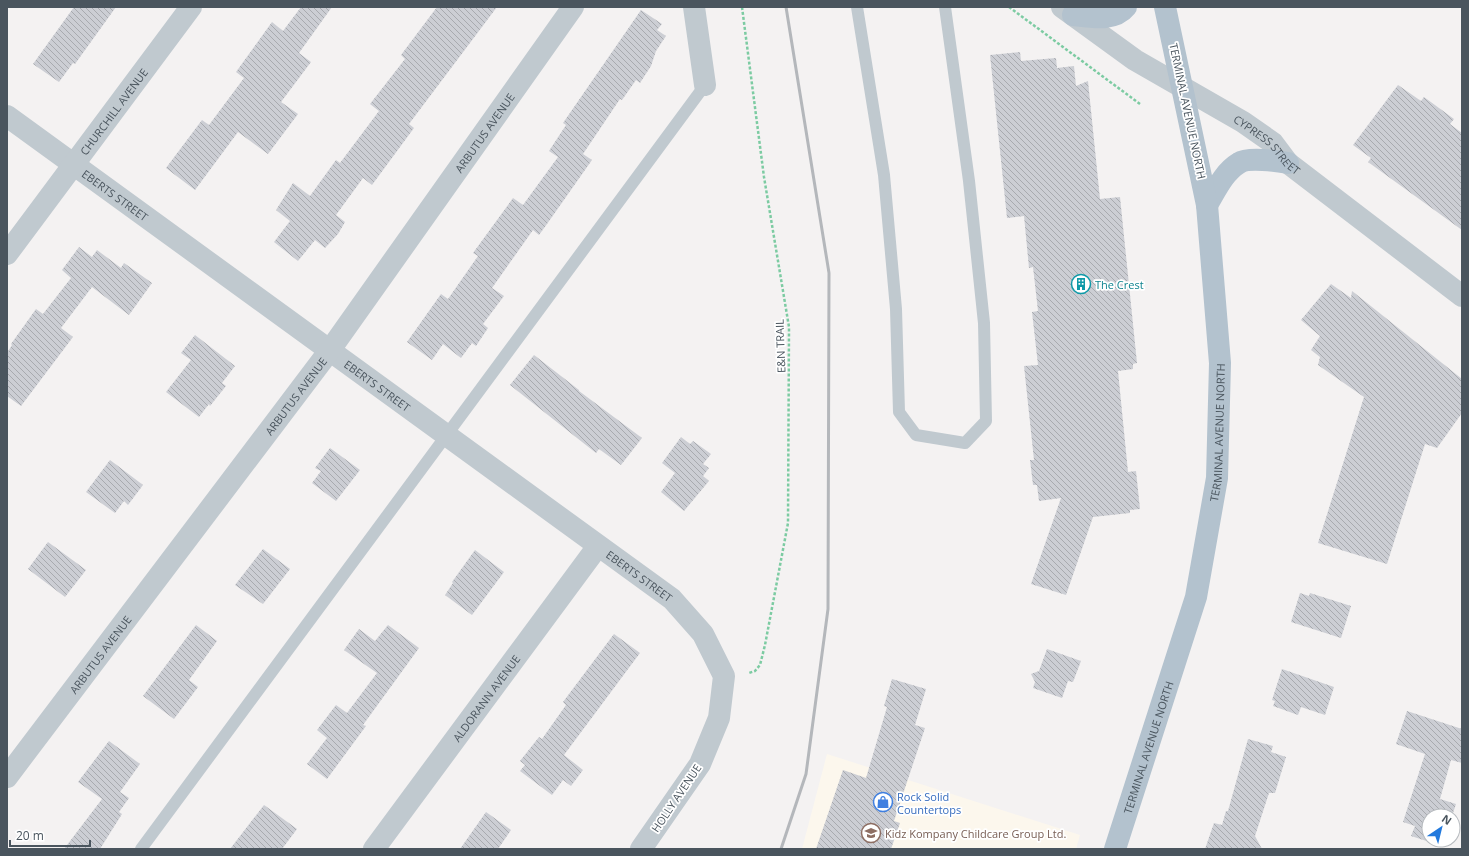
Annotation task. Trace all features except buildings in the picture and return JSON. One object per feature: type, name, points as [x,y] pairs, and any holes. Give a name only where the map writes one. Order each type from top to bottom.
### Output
[{"type":"main road","points":[[1068,11],[1097,18],[1120,13],[1126,7]]},
{"type":"main road","name":"TERMINAL AVENUE NORTH","points":[[1115,849],[1196,597],[1217,478],[1220,363],[1208,205],[1165,7]]},
{"type":"main road","points":[[1208,205],[1224,177],[1240,162],[1265,160],[1288,162]]},
{"type":"street","name":"CHURCHILL AVENUE","points":[[7,254],[191,7]]},
{"type":"street","name":"ARBUTUS AVENUE","points":[[7,777],[330,350],[573,7]]},
{"type":"street","points":[[694,7],[705,85]]},
{"type":"street","name":"CYPRESS STREET","points":[[1068,11],[1135,60],[1243,122],[1273,143],[1288,162],[1462,296]]},
{"type":"street","name":"EBERTS STREET","points":[[7,116],[672,599],[703,634],[734,676]]},
{"type":"street","name":"ALDORANN AVENUE","points":[[374,849],[598,546]]},
{"type":"street","name":"HOLLY AVENUE","points":[[641,849],[700,764],[720,718],[734,676]]},
{"type":"lane","points":[[857,7],[884,175],[896,309],[899,412],[916,435],[965,443],[986,421],[984,323],[969,181],[945,7]]},
{"type":"lane","points":[[141,849],[705,85]]},
{"type":"path","name":"E&N TRAIL","points":[[734,676],[755,671],[760,665],[788,523],[789,327],[764,177],[742,7]]},
{"type":"path","points":[[1009,7],[1140,104]]},
{"type":"shaded area","points":[[827,754],[1080,835],[1076,849],[802,849]]},
{"type":"railway","points":[[781,849],[806,774],[828,609],[829,273],[786,7]]},
{"type":"place","name":"The Crest","points":[[1081,284]]},
{"type":"place","name":"Rock Solid Countertops","points":[[883,802]]},
{"type":"place","name":"Kidz Kompany Childcare Group Ltd.","points":[[871,833]]}]
